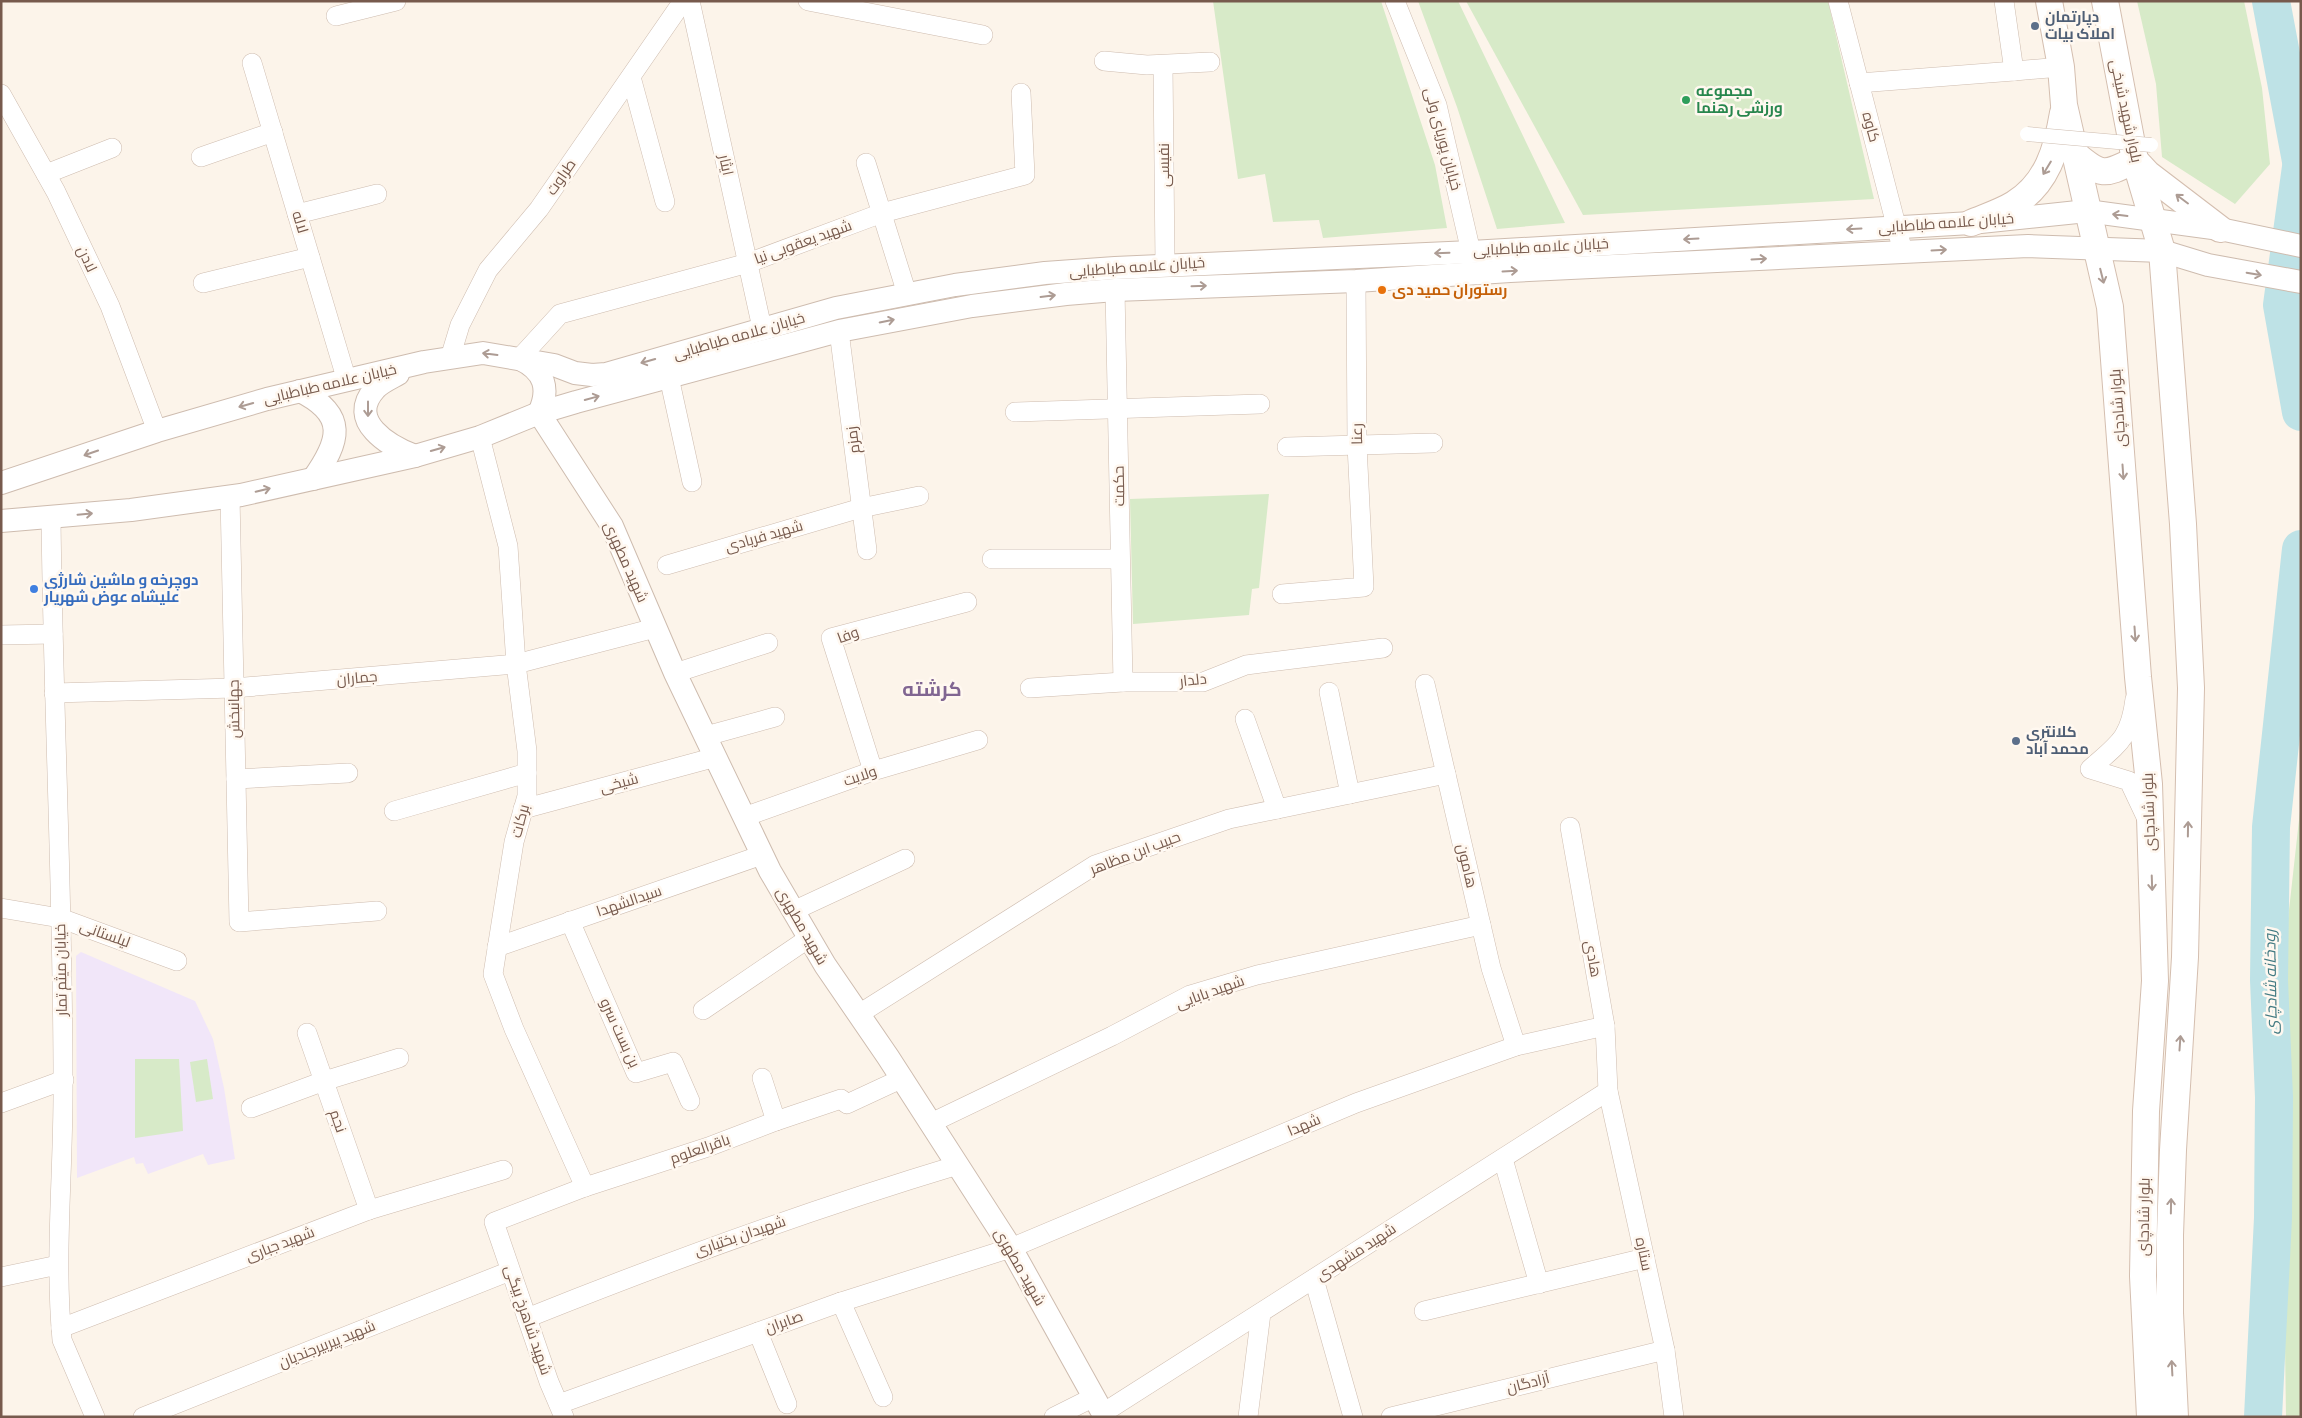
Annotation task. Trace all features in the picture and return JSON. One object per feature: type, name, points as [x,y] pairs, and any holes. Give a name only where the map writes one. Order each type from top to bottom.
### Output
[{"type":"main road","points":[[2050,1],[2061,67],[2064,105],[2087,211]]},
{"type":"main road","name":"بلوار شهید شیخی","points":[[2105,1],[2143,152],[2152,219]]},
{"type":"main road","points":[[1971,223],[2014,204],[2033,188],[2049,167],[2058,142],[2064,105]]},
{"type":"main road","points":[[2076,155],[2093,169],[2109,172],[2143,152],[2148,174],[2220,229]]},
{"type":"main road","name":"بلوار شادچای","points":[[2087,211],[2110,307],[2138,677],[2149,784],[2156,980],[2146,1111],[2143,1276],[2150,1417]]},
{"type":"main road","name":"بلوار شادچای","points":[[2152,219],[2162,251],[2183,524],[2191,688],[2185,957],[2172,1150],[2170,1313],[2175,1417]]},
{"type":"street","points":[[336,16],[396,1]]},
{"type":"street","name":"طراوت","points":[[450,358],[460,325],[488,270],[539,208],[684,1]]},
{"type":"street","name":"ایثار","points":[[690,1],[762,328]]},
{"type":"street","points":[[808,1],[983,35]]},
{"type":"street","name":"خیابان پوریای ولی","points":[[1395,1],[1437,105],[1472,252]]},
{"type":"street","name":"کاوه","points":[[1838,1],[1903,252]]},
{"type":"street","points":[[2004,1],[2014,71]]},
{"type":"street","points":[[1104,60],[1163,65],[1210,62]]},
{"type":"street","name":"لاله","points":[[252,63],[347,381]]},
{"type":"street","name":"نفیسی","points":[[1163,65],[1165,264]]},
{"type":"street","points":[[1860,83],[2061,67]]},
{"type":"street","points":[[631,77],[665,202]]},
{"type":"street","name":"شهید یعقوبی نیا","points":[[518,358],[560,314],[748,263],[882,213],[1025,175],[1021,93]]},
{"type":"street","name":"لادن","points":[[1,94],[46,174],[110,306],[157,431]]},
{"type":"street","points":[[201,157],[273,132]]},
{"type":"street","points":[[2027,134],[2143,152]]},
{"type":"street","points":[[46,174],[112,148]]},
{"type":"street","points":[[866,163],[907,294],[911,316]]},
{"type":"street","points":[[297,214],[377,194]]},
{"type":"street","name":"خیابان علامه طباطبایی","points":[[1,483],[157,431],[267,399],[411,365],[483,353],[554,365],[575,373],[606,374],[836,308],[907,294],[1045,273],[1165,264],[1472,252],[1971,223],[2087,211],[2220,229],[2301,246]]},
{"type":"street","name":"خیابان علامه طباطبایی","points":[[1,521],[131,510],[230,496],[415,456],[480,437],[539,413],[839,330],[991,303],[1115,290],[1356,281],[1510,271],[2028,246],[2162,251],[2208,266],[2301,282]]},
{"type":"street","points":[[203,284],[310,257]]},
{"type":"street","points":[[1356,257],[1356,281]]},
{"type":"street","points":[[1165,264],[1167,287]]},
{"type":"street","points":[[1115,268],[1115,290]]},
{"type":"street","name":"رعنا","points":[[1282,594],[1364,587],[1357,445],[1356,281]]},
{"type":"street","name":"حکمت","points":[[1115,290],[1123,682]]},
{"type":"street","points":[[836,308],[839,330]]},
{"type":"street","points":[[762,328],[766,350]]},
{"type":"street","name":"زمزم","points":[[839,330],[867,550]]},
{"type":"street","points":[[518,358],[531,364],[540,374],[545,387],[545,400],[539,413]]},
{"type":"street","points":[[411,365],[375,388],[366,403],[367,414],[374,432],[395,448],[415,456]]},
{"type":"street","points":[[669,377],[692,482]]},
{"type":"street","points":[[300,391],[318,400],[326,408],[335,431],[331,451],[313,478]]},
{"type":"street","points":[[1015,412],[1260,404]]},
{"type":"street","name":"شهید مطهری","points":[[539,413],[612,526],[675,674],[762,855],[793,911],[825,965],[903,1078],[1011,1248],[1101,1409]]},
{"type":"street","name":"برکات","points":[[480,437],[508,546],[516,664],[527,751],[527,796],[514,842],[493,974],[514,1028],[585,1188]]},
{"type":"street","points":[[1287,447],[1433,442]]},
{"type":"street","name":"جهانبخش","points":[[230,496],[239,922],[377,911]]},
{"type":"street","name":"شهید فریادی","points":[[667,565],[861,508],[919,496]]},
{"type":"street","name":"خیابان میثم تمار","points":[[52,517],[52,634],[64,1080],[58,1265],[61,1328],[62,1340],[96,1417]]},
{"type":"street","points":[[992,560],[1120,559]]},
{"type":"street","name":"وفا","points":[[873,771],[831,638],[967,602]]},
{"type":"street","name":"جماران","points":[[54,694],[234,688],[516,664],[655,628]]},
{"type":"street","points":[[1,635],[52,634]]},
{"type":"street","points":[[675,674],[768,643]]},
{"type":"street","name":"دلدار","points":[[1030,688],[1123,682],[1203,682],[1246,665],[1384,648]]},
{"type":"street","points":[[2138,677],[2133,715],[2126,732],[2117,746],[2090,769],[2129,781],[2150,825]]},
{"type":"street","name":"هامون","points":[[1425,684],[1491,968],[1516,1046]]},
{"type":"street","points":[[1329,692],[1350,794]]},
{"type":"street","points":[[706,736],[775,717]]},
{"type":"street","points":[[1245,720],[1277,809]]},
{"type":"street","name":"ولایت","points":[[744,817],[873,771],[978,740]]},
{"type":"street","name":"شیخی","points":[[523,809],[716,757]]},
{"type":"street","points":[[236,779],[348,773]]},
{"type":"street","points":[[394,811],[526,773]]},
{"type":"street","name":"حبیب ابن مظاهر","points":[[859,1014],[1095,865],[1229,818],[1446,774]]},
{"type":"street","name":"هادی","points":[[1570,827],[1605,1026],[1608,1091]]},
{"type":"street","name":"سیدالشهدا","points":[[497,947],[762,855]]},
{"type":"street","points":[[793,911],[905,859]]},
{"type":"street","name":"لیلستانی","points":[[1,908],[60,918],[177,961]]},
{"type":"street","name":"بن بست سرو","points":[[570,921],[636,1073],[673,1062],[690,1101]]},
{"type":"street","name":"شهید بابایی","points":[[931,1123],[1112,1036],[1190,995],[1257,975],[1481,925]]},
{"type":"street","points":[[703,1010],[809,938]]},
{"type":"street","name":"شهدا","points":[[1011,1248],[1356,1103],[1516,1046],[1605,1026]]},
{"type":"street","name":"نجم","points":[[307,1033],[369,1210]]},
{"type":"street","points":[[251,1108],[399,1058]]},
{"type":"street","points":[[762,1078],[776,1121]]},
{"type":"street","name":"باقرالعلوم","points":[[494,1222],[585,1188],[708,1147],[841,1099],[847,1104],[903,1078]]},
{"type":"street","points":[[1,1103],[64,1080]]},
{"type":"street","name":"شهید مشهدی","points":[[1054,1417],[1101,1409],[1261,1313],[1608,1091]]},
{"type":"street","name":"ستاره","points":[[1608,1091],[1665,1350],[1674,1417]]},
{"type":"street","points":[[1503,1159],[1539,1284]]},
{"type":"street","name":"شهیدان بختیاری","points":[[527,1318],[678,1258],[958,1165]]},
{"type":"street","name":"شهید جباری","points":[[61,1328],[369,1210],[503,1170]]},
{"type":"street","name":"شهید شاهرخ بیگی","points":[[494,1222],[549,1382],[563,1413]]},
{"type":"street","name":"صابران","points":[[563,1413],[758,1332],[841,1302],[1011,1248]]},
{"type":"street","points":[[1424,1311],[1645,1258]]},
{"type":"street","points":[[1,1276],[58,1265]]},
{"type":"street","name":"شهید پیربیرجندیان","points":[[143,1417],[510,1271]]},
{"type":"street","points":[[1314,1279],[1353,1417]]},
{"type":"street","points":[[841,1302],[883,1397]]},
{"type":"street","points":[[1248,1417],[1261,1313]]},
{"type":"street","points":[[758,1332],[788,1404]]},
{"type":"street","name":"آزادگان","points":[[1391,1417],[1665,1350]]},
{"type":"shaded area","points":[[81,952],[195,1001],[213,1039],[224,1088],[235,1159],[208,1165],[203,1154],[148,1174],[143,1163],[136,1164],[134,1157],[77,1178],[76,956]]},
{"type":"green space","points":[[1213,1],[1381,1],[1435,165],[1447,228],[1323,238],[1319,220],[1273,222],[1265,174],[1238,179]]},
{"type":"green space","points":[[1418,1],[1458,1],[1565,223],[1497,229],[1457,107]]},
{"type":"green space","name":"مجموعه ورزشی رهنما","points":[[1466,1],[1828,1],[1874,199],[1583,215]]},
{"type":"green space","points":[[2137,1],[2244,1],[2262,88],[2270,164],[2235,204],[2162,157],[2156,84]]},
{"type":"green space","points":[[1269,494],[1259,588],[1252,589],[1249,615],[1133,624],[1130,499]]},
{"type":"green space","points":[[2301,802],[2301,1417],[2286,1417],[2287,1214],[2284,986],[2288,919]]},
{"type":"green space","points":[[135,1059],[179,1059],[183,1131],[135,1138]]},
{"type":"green space","points":[[207,1059],[213,1099],[196,1102],[190,1062]]},
{"type":"waterway","points":[[2271,1],[2301,161]]},
{"type":"waterway","points":[[2301,167],[2282,305],[2301,412]]},
{"type":"waterway","name":"رودخانه شادچای","points":[[2263,1417],[2273,1218],[2274,1097],[2269,980],[2271,827],[2301,549]]},
{"type":"place","name":"دپارتمان املاک بیات","points":[[2035,26]]},
{"type":"place","name":"مجموعه ورزشی رهنما","points":[[1686,100]]},
{"type":"place","name":"رستوران حمید دی","points":[[1382,290]]},
{"type":"place","name":"دوچرخه و ماشین شارژی علیشاه عوض شهریار","points":[[34,589]]},
{"type":"place","name":"کلانتری محمد آباد","points":[[2016,741]]},
{"type":"district","name":"کرشته","points":[[932,689]]}]
